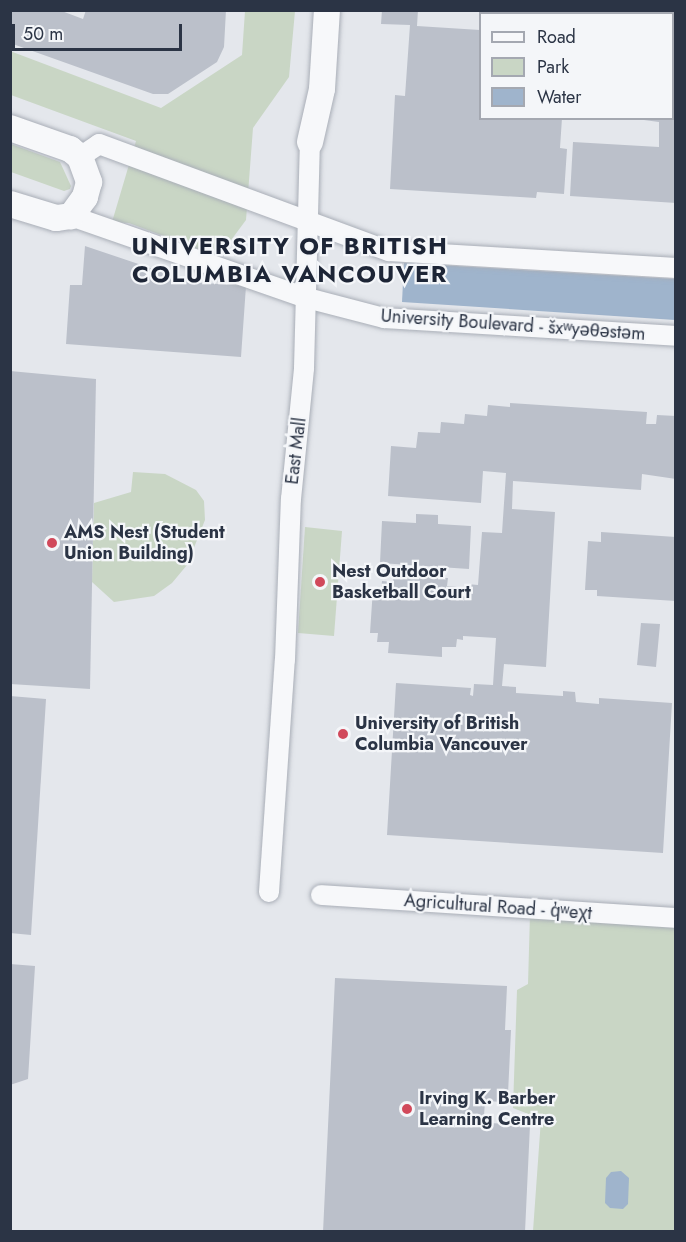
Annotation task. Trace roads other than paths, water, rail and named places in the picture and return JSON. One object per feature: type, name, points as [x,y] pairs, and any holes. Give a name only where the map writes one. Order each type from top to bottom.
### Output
[{"type":"street","name":"East Mall","points":[[269,892],[285,660],[291,499],[300,424],[308,298],[310,142],[322,89],[327,10]]},
{"type":"street","points":[[10,128],[57,144],[80,157],[89,182],[85,197],[71,216],[56,218],[10,204]]},
{"type":"street","points":[[80,157],[99,144],[390,251],[675,268]]},
{"type":"street","name":"University Boulevard - šxʷyəθəstəm","points":[[71,216],[352,312],[384,318],[675,336]]},
{"type":"street","name":"Agricultural Road - q̓ʷeχt","points":[[321,895],[675,918]]},
{"type":"water","points":[[404,263],[675,279],[675,320],[402,302]]},
{"type":"water","points":[[621,1171],[629,1178],[628,1204],[623,1209],[610,1208],[605,1203],[606,1178],[611,1172]]},
{"type":"place","name":"AMS Nest (Student Union Building)","points":[[52,543]]},
{"type":"place","name":"Nest Outdoor Basketball Court","points":[[320,582]]},
{"type":"place","name":"University of British Columbia Vancouver","points":[[343,734]]},
{"type":"place","name":"Irving K. Barber Learning Centre","points":[[407,1109]]},
{"type":"district","name":"UNIVERSITY OF BRITISH COLUMBIA VANCOUVER","points":[[290,260]]}]
